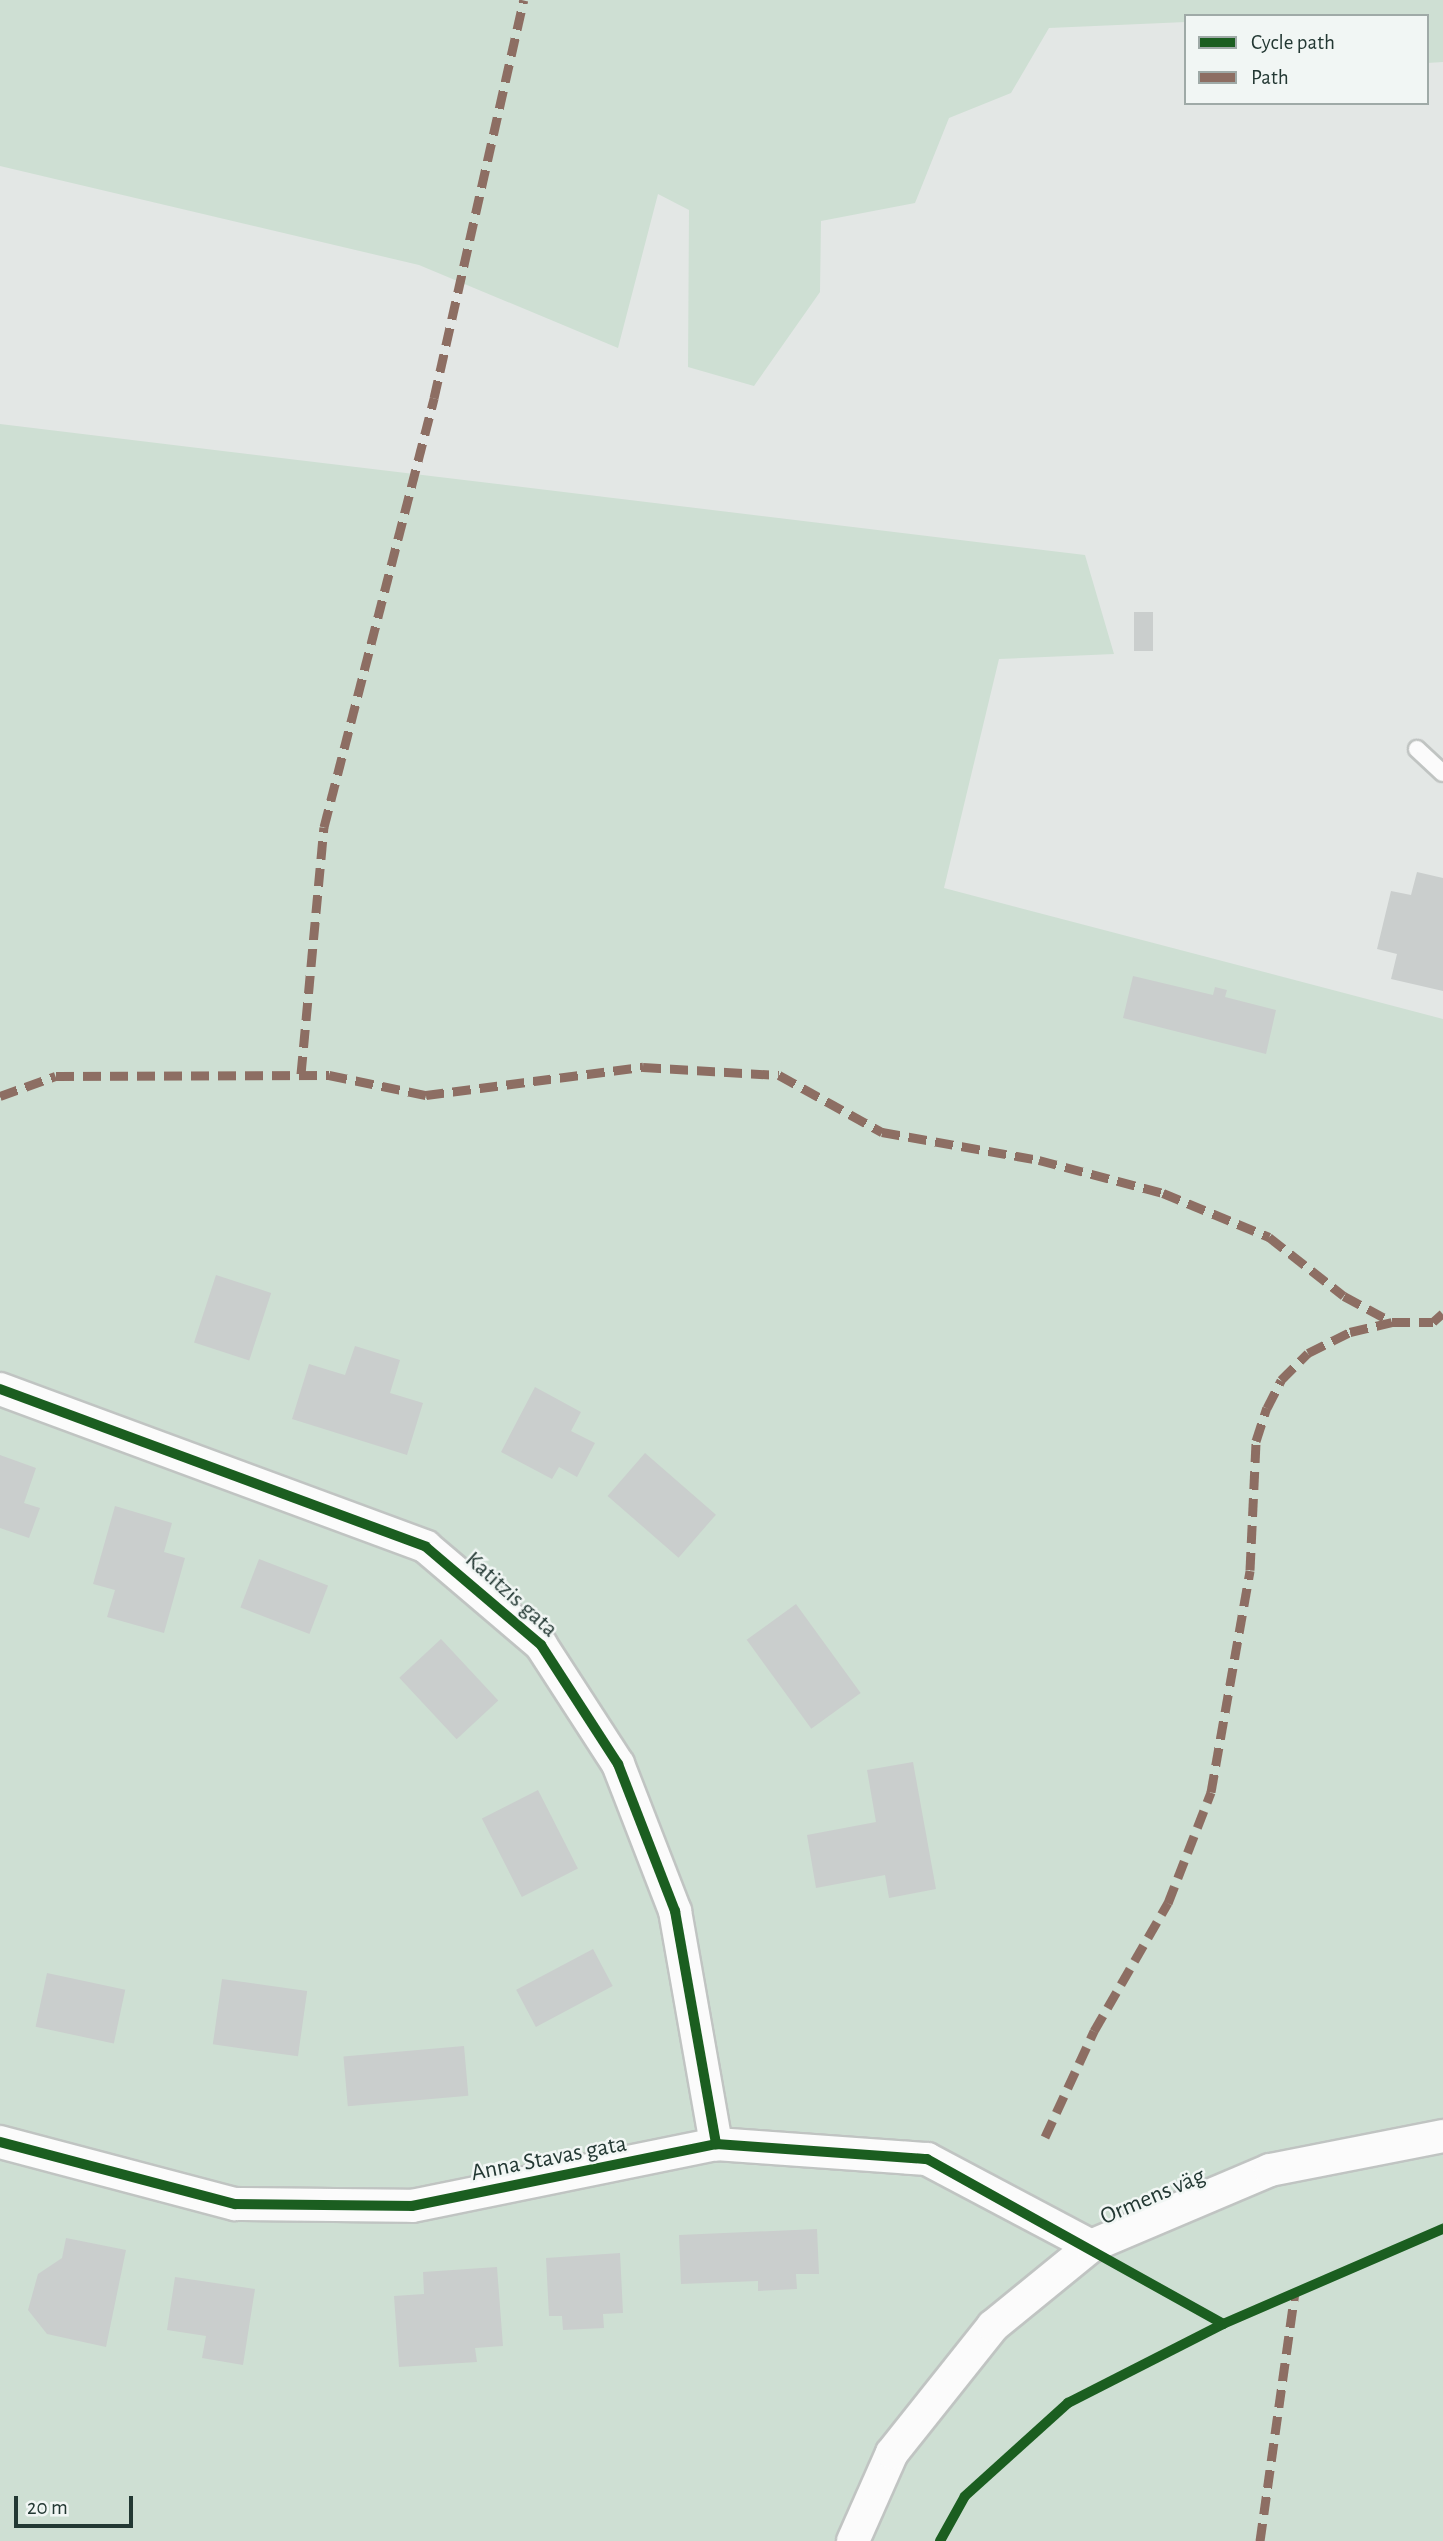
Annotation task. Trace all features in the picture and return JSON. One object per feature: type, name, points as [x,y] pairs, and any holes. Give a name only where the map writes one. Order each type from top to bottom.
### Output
[{"type":"street","name":"Katitzis gata","points":[[0,1389],[426,1547],[541,1646],[618,1765],[675,1911],[716,2144]]},
{"type":"street","name":"Ormens väg","points":[[853,2541],[892,2453],[993,2326],[1091,2246],[1270,2170],[1443,2136]]},
{"type":"street","name":"Anna Stavas gata","points":[[0,2142],[235,2204],[412,2206],[716,2144],[927,2159],[1091,2246]]},
{"type":"lane","points":[[1416,749],[1443,773]]},
{"type":"green space","points":[[0,0],[1443,0],[1443,62],[1429,63],[1429,14],[1184,14],[1184,22],[1049,28],[1011,93],[949,118],[915,203],[821,221],[820,292],[754,386],[688,367],[689,210],[658,194],[618,348],[419,265],[0,166]]},
{"type":"green space","points":[[0,424],[1085,555],[1114,654],[999,659],[944,888],[1443,1019],[1443,2541],[0,2541]]},
{"type":"building","points":[[1134,612],[1153,612],[1153,651],[1134,651]]},
{"type":"building","points":[[1417,872],[1443,878],[1443,991],[1391,979],[1397,954],[1377,949],[1391,891],[1411,895]]},
{"type":"building","points":[[1133,976],[1213,995],[1215,987],[1227,990],[1225,997],[1276,1010],[1266,1054],[1123,1018]]},
{"type":"building","points":[[216,1275],[271,1293],[249,1360],[194,1343]]},
{"type":"building","points":[[355,1346],[400,1360],[390,1393],[423,1403],[407,1455],[292,1419],[309,1364],[345,1375]]},
{"type":"building","points":[[535,1387],[581,1412],[571,1431],[595,1443],[577,1477],[559,1467],[552,1479],[501,1452]]},
{"type":"building","points":[[645,1453],[716,1515],[679,1558],[608,1496]]},
{"type":"building","points":[[0,1455],[36,1468],[24,1503],[40,1508],[29,1538],[0,1528]]},
{"type":"building","points":[[115,1506],[172,1523],[164,1552],[185,1558],[164,1633],[107,1617],[115,1590],[93,1584]]},
{"type":"building","points":[[259,1559],[328,1586],[309,1634],[240,1608]]},
{"type":"building","points":[[796,1604],[861,1693],[811,1729],[747,1640]]},
{"type":"building","points":[[441,1639],[498,1700],[457,1739],[399,1678]]},
{"type":"building","points":[[913,1762],[936,1889],[889,1898],[885,1875],[816,1888],[807,1835],[876,1822],[867,1770]]},
{"type":"building","points":[[538,1790],[578,1868],[522,1897],[482,1819]]},
{"type":"building","points":[[593,1949],[613,1986],[536,2027],[516,1990]]},
{"type":"building","points":[[47,1973],[125,1990],[114,2043],[36,2027]]},
{"type":"building","points":[[222,1979],[307,1991],[298,2056],[213,2044]]},
{"type":"building","points":[[464,2046],[468,2096],[348,2106],[343,2057]]},
{"type":"building","points":[[817,2229],[819,2274],[796,2274],[797,2289],[758,2291],[758,2281],[681,2284],[679,2235]]},
{"type":"building","points":[[66,2238],[126,2250],[106,2347],[47,2334],[28,2310],[38,2274],[62,2258]]},
{"type":"building","points":[[620,2253],[623,2313],[603,2314],[604,2328],[563,2330],[562,2316],[549,2316],[546,2258]]},
{"type":"building","points":[[497,2267],[503,2346],[475,2348],[477,2362],[399,2367],[394,2296],[424,2294],[423,2272]]},
{"type":"building","points":[[175,2277],[255,2289],[243,2365],[202,2358],[206,2336],[167,2330]]},
{"type":"marked path","points":[[301,1074],[324,827],[434,398],[524,0]]},
{"type":"marked path","points":[[0,1096],[56,1076],[329,1075],[426,1095],[643,1067],[779,1075],[882,1132],[1039,1160],[1163,1193],[1269,1237],[1344,1296],[1392,1322],[1433,1322],[1443,1313]]},
{"type":"marked path","points":[[1045,2137],[1094,2031],[1168,1903],[1211,1792],[1250,1570],[1256,1441],[1267,1408],[1281,1380],[1308,1353],[1350,1332],[1392,1322]]},
{"type":"marked path","points":[[1260,2541],[1295,2293]]},
{"type":"cycle path","points":[[0,1389],[426,1547],[541,1645],[618,1764],[675,1911],[716,2144]]},
{"type":"cycle path","points":[[0,2142],[235,2204],[412,2206],[716,2144],[927,2159],[1223,2324]]},
{"type":"cycle path","points":[[940,2541],[965,2496],[1068,2403],[1223,2324],[1443,2229]]}]
